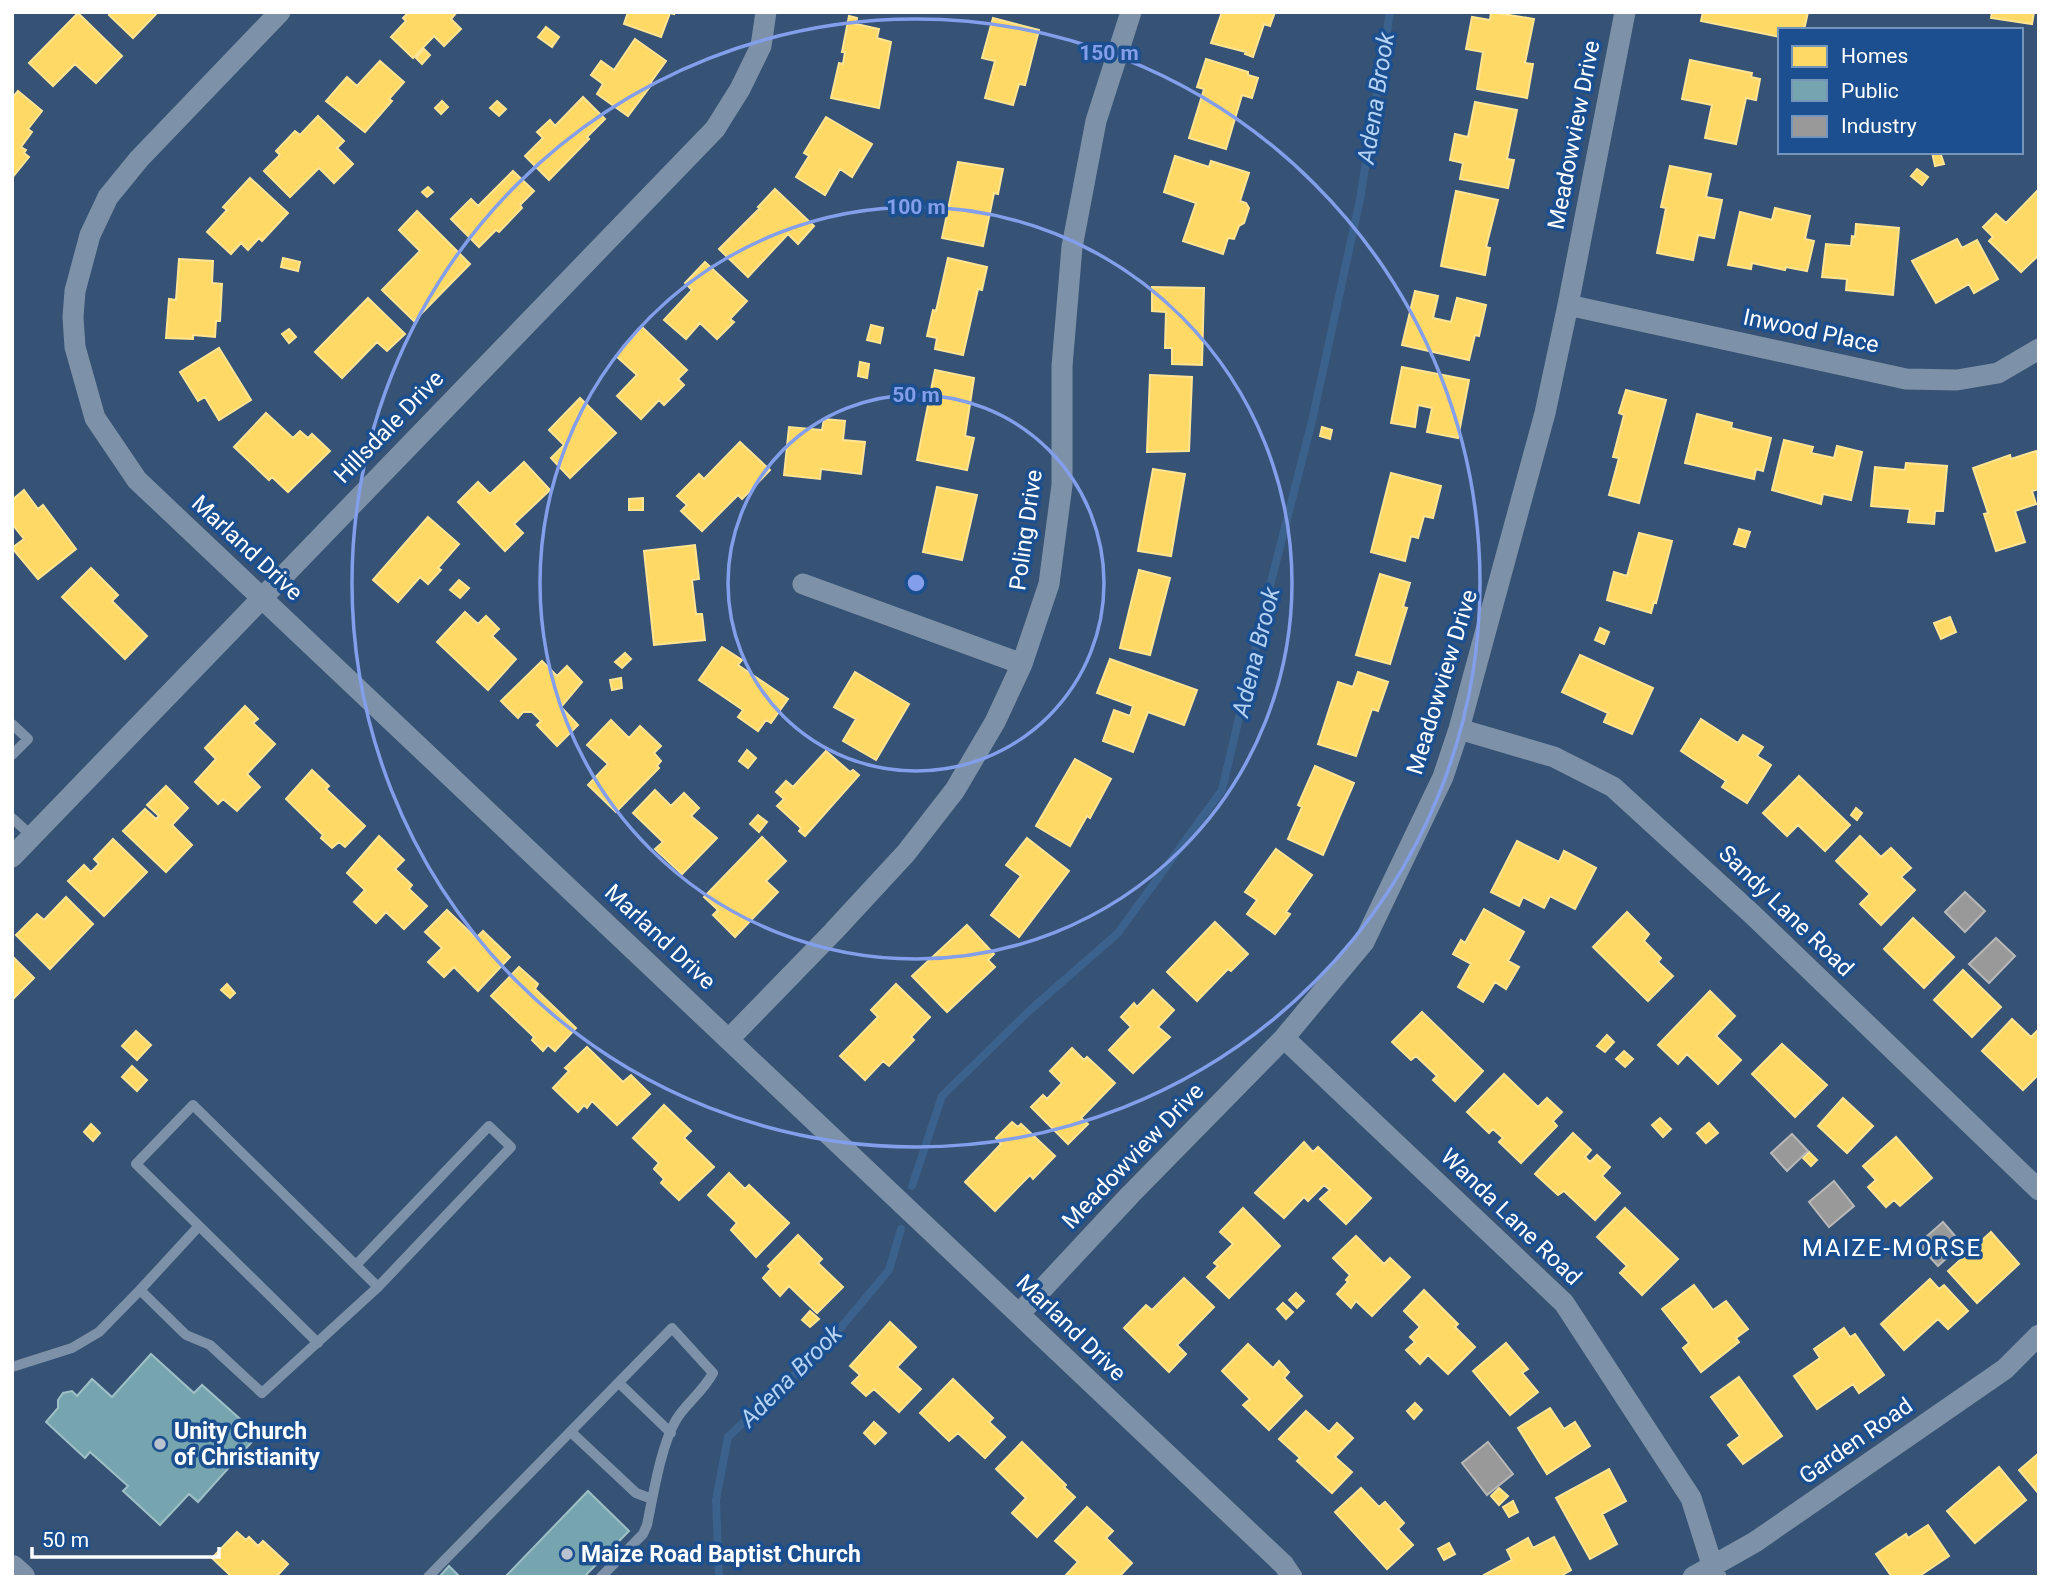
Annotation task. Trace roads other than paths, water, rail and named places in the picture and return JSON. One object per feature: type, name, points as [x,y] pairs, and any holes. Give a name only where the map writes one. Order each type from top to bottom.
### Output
[{"type":"street","name":"Marland Drive","points":[[281,12],[139,159],[108,197],[90,235],[75,291],[73,317],[75,346],[94,418],[136,480],[262,596],[1019,1314],[1274,1556],[1292,1577]]},
{"type":"street","name":"Hillsdale Drive","points":[[12,856],[715,129],[740,89],[761,46],[766,12]]},
{"type":"street","name":"Poling Drive","points":[[729,1039],[906,853],[955,790],[995,722],[1022,664],[1049,584],[1062,485],[1062,366],[1072,247],[1096,121],[1131,12]]},
{"type":"street","name":"Meadowview Drive","points":[[1019,1314],[1130,1195],[1284,1038],[1364,942],[1443,776],[1459,729],[1545,413],[1625,12]]},
{"type":"street","name":"Inwood Place","points":[[1568,305],[1906,379],[1957,380],[1998,373],[2039,349]]},
{"type":"street","points":[[803,584],[1022,664]]},
{"type":"street","name":"Sandy Lane Road","points":[[1459,729],[1554,757],[1614,787],[1753,915],[2039,1190]]},
{"type":"street","name":"Wanda Lane Road","points":[[1284,1038],[1564,1303],[1691,1498],[1715,1571]]},
{"type":"street","name":"Garden Road","points":[[1693,1577],[1715,1571],[2006,1369],[2039,1335]]},
{"type":"street","points":[[12,1568],[22,1577]]},
{"type":"lane","points":[[12,724],[28,739],[12,755]]},
{"type":"lane","points":[[12,818],[32,836]]},
{"type":"lane","points":[[318,1343],[136,1164],[193,1105],[378,1287]]},
{"type":"lane","points":[[140,1290],[186,1335],[210,1345],[262,1393],[378,1287],[511,1147],[489,1126],[356,1265]]},
{"type":"lane","points":[[12,1367],[72,1348],[99,1332],[199,1226]]},
{"type":"lane","points":[[428,1577],[672,1328],[713,1373],[705,1389],[677,1419],[643,1534],[601,1577]]},
{"type":"lane","points":[[619,1383],[671,1433]]},
{"type":"lane","points":[[571,1432],[636,1493],[652,1499]]},
{"type":"waterway","name":"Adena Brook","points":[[912,1186],[942,1096],[1029,1011],[1118,933],[1222,790],[1313,417],[1360,199],[1390,12]]},
{"type":"waterway","name":"Adena Brook","points":[[719,1577],[716,1500],[728,1437],[827,1344],[889,1270],[901,1229]]},
{"type":"place","name":"Unity Church of Christianity","points":[[160,1444]]},
{"type":"place","name":"Maize Road Baptist Church","points":[[567,1554]]},
{"type":"district","name":"MAIZE-MORSE","points":[[1892,1248]]}]
